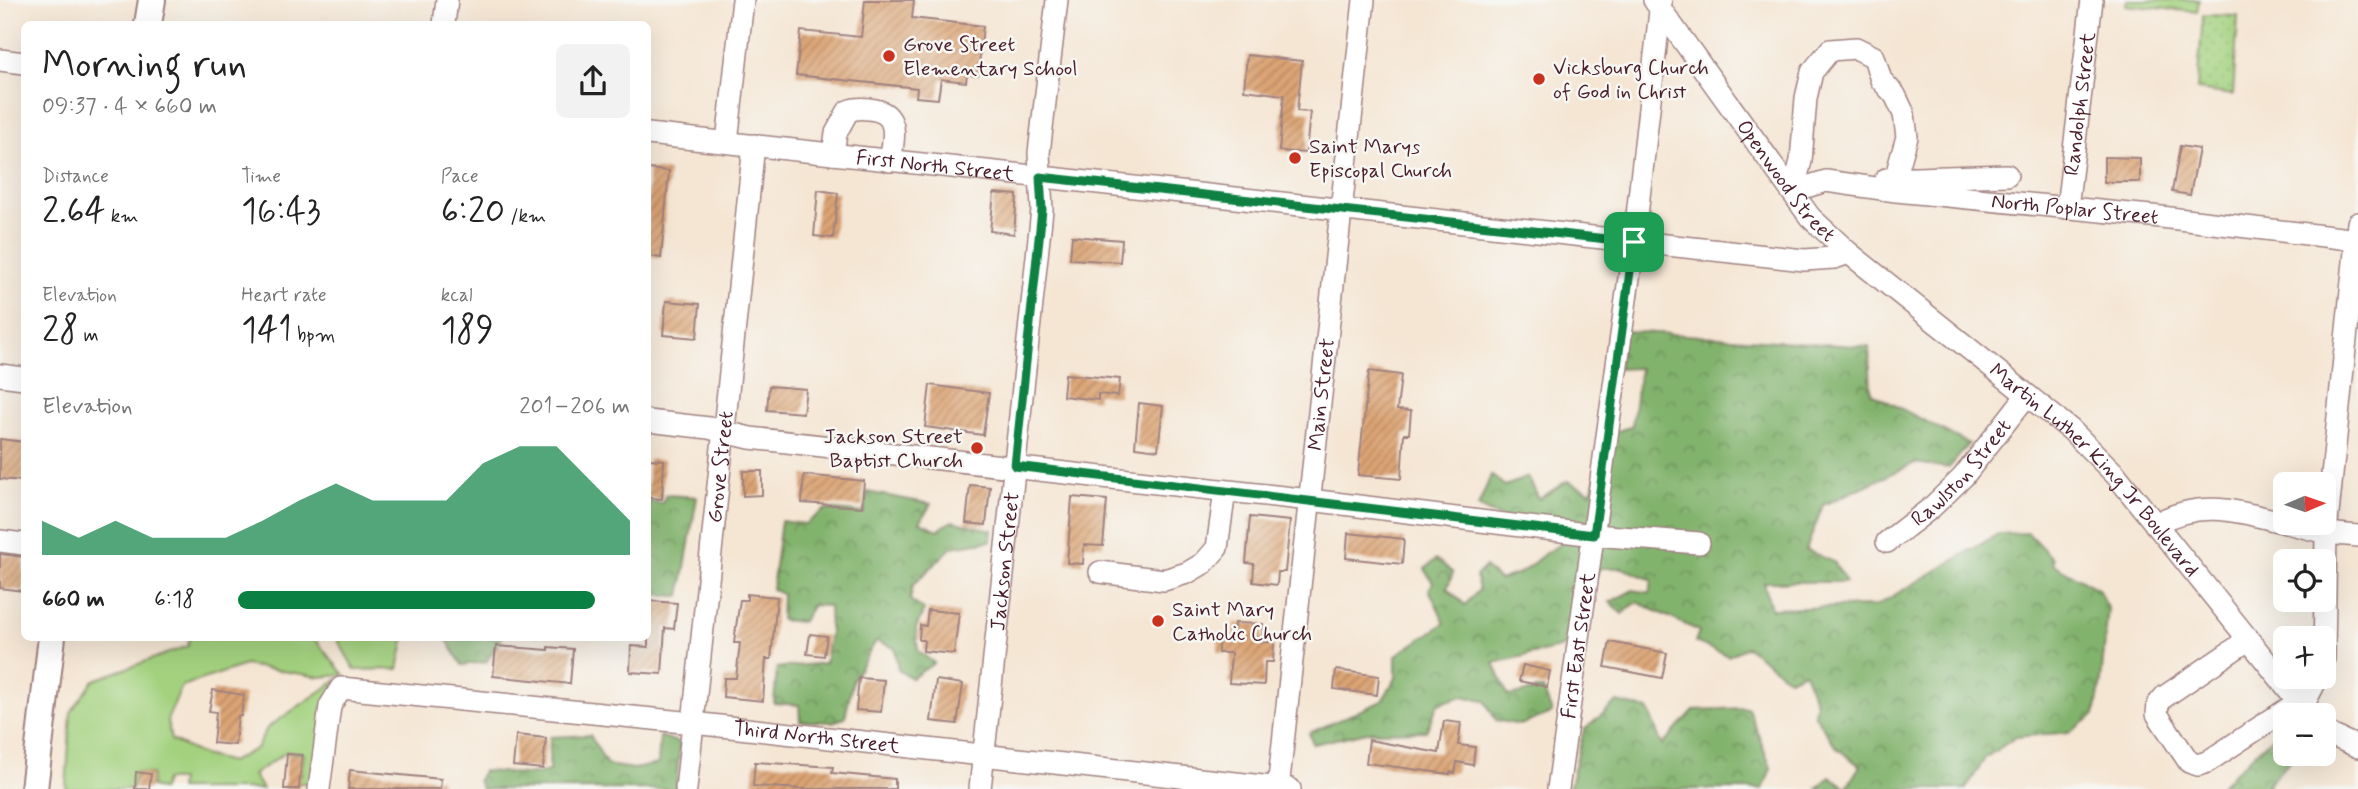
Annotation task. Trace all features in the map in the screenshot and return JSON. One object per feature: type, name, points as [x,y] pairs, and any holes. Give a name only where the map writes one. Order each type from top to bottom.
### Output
[{"type":"main road","points":[[148,21],[152,0]]},
{"type":"main road","points":[[34,789],[52,641]]},
{"type":"street","points":[[444,21],[447,0]]},
{"type":"street","points":[[727,142],[743,0]]},
{"type":"street","name":"Jackson Street","points":[[980,789],[1042,210],[1039,153],[1057,0]]},
{"type":"street","name":"Main Street","points":[[1282,789],[1364,0]]},
{"type":"street","name":"Randolph Street","points":[[2067,208],[2092,0]]},
{"type":"street","name":"Openwood Street","points":[[1658,3],[1810,217],[1849,253]]},
{"type":"street","name":"First East Street","points":[[1558,789],[1634,242],[1658,3]]},
{"type":"street","points":[[1793,191],[1801,161],[1806,98],[1812,72],[1830,50],[1857,48],[1874,57],[1881,80],[1895,95],[1904,114],[1907,137],[1895,179]]},
{"type":"street","points":[[0,60],[21,63]]},
{"type":"street","points":[[833,154],[836,133],[848,111],[855,108],[878,110],[888,115],[893,124],[895,136],[890,161]]},
{"type":"street","name":"First North Street","points":[[651,134],[1804,260],[1834,258],[1849,253]]},
{"type":"street","name":"Grove Street","points":[[686,789],[754,145]]},
{"type":"street","points":[[1826,181],[2007,175]]},
{"type":"street","name":"North Poplar Street","points":[[1793,191],[1826,181],[1896,191],[2357,234]]},
{"type":"street","points":[[2332,472],[2357,234]]},
{"type":"street","name":"Martin Luther King Jr Boulevard","points":[[1849,253],[2071,430],[2095,453],[2298,703]]},
{"type":"street","points":[[0,374],[21,378]]},
{"type":"street","name":"Rawlston Street","points":[[1887,542],[1931,508],[1963,477],[2027,395]]},
{"type":"street","points":[[651,421],[709,428],[750,438],[1015,466],[1594,535],[1699,543]]},
{"type":"street","points":[[1100,572],[1164,580],[1187,573],[1204,563],[1217,548],[1225,491]]},
{"type":"street","points":[[2155,524],[2173,514],[2213,508],[2273,520]]},
{"type":"street","points":[[2336,534],[2358,536]]},
{"type":"street","points":[[2324,626],[2326,536]]},
{"type":"street","points":[[0,541],[21,544]]},
{"type":"street","points":[[2248,640],[2164,697],[2158,704],[2157,714],[2189,762],[2198,765],[2273,726]]},
{"type":"street","name":"Third North Street","points":[[319,789],[330,706],[341,688],[984,754],[1282,789]]},
{"type":"street","points":[[2336,737],[2358,747]]},
{"type":"green space","points":[[2127,0],[2199,0],[2197,12],[2126,5]]},
{"type":"green space","points":[[2203,15],[2238,16],[2233,95],[2197,90]]},
{"type":"green space","points":[[1625,331],[1869,347],[1871,393],[1969,444],[1949,468],[1915,463],[1823,505],[1806,550],[1834,562],[1846,582],[1764,582],[1771,609],[1876,606],[1998,534],[2028,533],[2053,559],[2053,564],[2098,589],[2108,608],[2095,715],[2070,732],[2016,737],[1985,758],[1966,789],[1817,789],[1830,776],[1846,788],[1860,766],[1837,748],[1814,714],[1816,703],[1804,672],[1789,679],[1747,647],[1728,656],[1695,642],[1699,631],[1637,602],[1622,614],[1610,602],[1633,590],[1650,593],[1652,580],[1622,568],[1600,568],[1564,647],[1494,663],[1508,696],[1543,689],[1552,713],[1520,725],[1496,720],[1485,701],[1462,696],[1438,704],[1426,731],[1367,732],[1313,744],[1309,733],[1382,701],[1396,678],[1396,655],[1445,623],[1429,589],[1433,583],[1425,569],[1436,559],[1453,573],[1447,588],[1465,605],[1479,590],[1476,576],[1485,567],[1499,580],[1522,572],[1564,542],[1608,536],[1606,516],[1551,531],[1523,527],[1478,507],[1491,475],[1505,486],[1528,477],[1539,499],[1567,481],[1591,492],[1609,434],[1632,426],[1640,368],[1617,369]]},
{"type":"green space","points":[[867,492],[931,504],[920,522],[938,530],[952,521],[992,530],[991,541],[952,547],[913,585],[910,600],[924,610],[916,628],[918,651],[934,663],[912,678],[898,670],[895,648],[876,641],[853,679],[845,718],[832,722],[800,721],[799,705],[774,703],[777,668],[825,663],[830,633],[829,606],[813,605],[802,622],[781,620],[782,594],[772,589],[781,521],[805,524],[826,509],[864,513]]},
{"type":"green space","points":[[666,495],[697,497],[680,596],[651,594],[651,501],[662,503]]},
{"type":"green space","points":[[189,641],[316,641],[344,675],[320,677],[245,665],[182,686],[167,720],[171,740],[203,755],[231,762],[257,748],[267,728],[337,680],[311,783],[298,783],[304,754],[286,752],[253,775],[262,789],[179,789],[180,780],[165,780],[162,789],[151,787],[152,774],[136,772],[132,789],[66,789],[71,712],[94,680],[188,646]]},
{"type":"green space","points":[[338,641],[404,641],[398,669],[355,670]]},
{"type":"green space","points":[[447,641],[499,641],[486,662],[462,665]]},
{"type":"green space","points":[[1617,702],[1648,709],[1662,745],[1694,710],[1748,708],[1771,768],[1763,789],[1569,789],[1584,730]]},
{"type":"green space","points":[[590,735],[607,765],[634,769],[658,764],[660,736],[680,743],[676,789],[482,789],[478,780],[483,771],[525,774],[549,771],[550,737]]},
{"type":"green space","points":[[2273,736],[2273,766],[2285,766],[2267,785],[2271,789],[2217,789]]},
{"type":"building","name":"Grove Street Elementary School","points":[[865,0],[914,0],[912,18],[983,26],[978,75],[967,74],[966,82],[941,79],[938,99],[916,97],[917,88],[796,75],[801,31],[861,37]]},
{"type":"building","points":[[1247,55],[1302,61],[1297,111],[1310,112],[1306,153],[1279,151],[1284,95],[1244,90]]},
{"type":"building","points":[[2180,146],[2199,149],[2190,195],[2172,192]]},
{"type":"building","points":[[2104,157],[2140,158],[2140,182],[2104,182]]},
{"type":"building","points":[[651,169],[669,171],[661,258],[651,256]]},
{"type":"building","points":[[818,190],[838,193],[833,238],[814,236]]},
{"type":"building","points":[[994,193],[1017,195],[1014,234],[990,231]]},
{"type":"building","points":[[1072,236],[1122,240],[1120,262],[1070,259]]},
{"type":"building","points":[[666,301],[700,304],[697,338],[663,335]]},
{"type":"building","points":[[1369,371],[1401,375],[1397,410],[1411,411],[1409,434],[1404,434],[1401,479],[1358,475]]},
{"type":"building","points":[[1065,374],[1120,379],[1118,396],[1098,394],[1098,400],[1063,396]]},
{"type":"building","points":[[930,385],[989,393],[983,435],[925,427]]},
{"type":"building","points":[[769,386],[806,389],[803,413],[767,410]]},
{"type":"building","points":[[1139,403],[1163,406],[1158,450],[1135,447]]},
{"type":"building","points":[[0,439],[21,442],[21,481],[0,479]]},
{"type":"building","points":[[651,459],[664,460],[662,499],[651,498]]},
{"type":"building","points":[[743,471],[762,471],[762,495],[743,496]]},
{"type":"building","points":[[804,475],[864,481],[862,507],[802,503]]},
{"type":"building","points":[[970,485],[990,487],[986,525],[966,523]]},
{"type":"building","points":[[1072,497],[1107,500],[1103,546],[1084,545],[1083,564],[1067,563]]},
{"type":"building","points":[[1250,517],[1290,521],[1285,572],[1278,572],[1277,585],[1253,582],[1254,564],[1246,563]]},
{"type":"building","points":[[1348,533],[1404,539],[1402,564],[1346,558]]},
{"type":"building","points":[[0,554],[21,557],[21,591],[0,588]]},
{"type":"building","points":[[747,594],[777,597],[771,659],[766,659],[763,701],[723,697],[724,678],[736,678],[740,643],[734,643],[736,627],[740,600],[747,600]]},
{"type":"building","points":[[651,601],[677,603],[674,629],[665,628],[662,674],[630,672],[631,646],[648,647],[648,641],[651,641]]},
{"type":"building","points":[[928,610],[959,613],[954,654],[923,651],[924,640],[919,640],[920,625],[926,626]]},
{"type":"building","points":[[1234,623],[1263,624],[1262,642],[1274,642],[1273,662],[1265,662],[1264,685],[1229,683],[1231,653],[1218,653],[1218,639],[1233,640]]},
{"type":"building","points":[[810,634],[827,636],[824,656],[807,654]]},
{"type":"building","points":[[1610,642],[1667,653],[1662,678],[1605,667]]},
{"type":"building","points":[[496,646],[573,649],[570,684],[493,676]]},
{"type":"building","points":[[1523,665],[1550,671],[1547,687],[1519,681]]},
{"type":"building","points":[[1336,670],[1379,676],[1377,695],[1334,689]]},
{"type":"building","points":[[859,678],[884,680],[881,712],[856,710]]},
{"type":"building","points":[[936,680],[963,684],[957,724],[931,721]]},
{"type":"building","points":[[213,690],[244,695],[241,716],[238,716],[235,745],[213,743],[216,712],[209,711]]},
{"type":"building","points":[[1444,721],[1461,723],[1458,745],[1475,747],[1473,765],[1457,762],[1455,773],[1450,774],[1366,763],[1369,740],[1439,753]]},
{"type":"building","points":[[516,735],[546,738],[543,769],[513,766]]},
{"type":"building","points":[[287,754],[302,755],[299,789],[284,789]]},
{"type":"building","points":[[755,762],[833,767],[832,773],[895,779],[895,789],[753,786]]},
{"type":"building","points":[[350,770],[441,779],[440,789],[348,789]]},
{"type":"building","points":[[136,772],[151,774],[149,789],[135,789]]},
{"type":"place","name":"Grove Street Elementary School","points":[[889,56]]},
{"type":"place","name":"Vicksburg Church of God in Christ","points":[[1539,79]]},
{"type":"place","name":"Saint Marys Episcopal Church","points":[[1295,158]]},
{"type":"place","name":"Jackson Street Baptist Church","points":[[977,448]]},
{"type":"place","name":"Saint Mary Catholic Church","points":[[1158,621]]},
{"type":"route","points":[[1040,177],[1634,242],[1594,535],[1015,466],[1042,210],[1040,177]]}]
